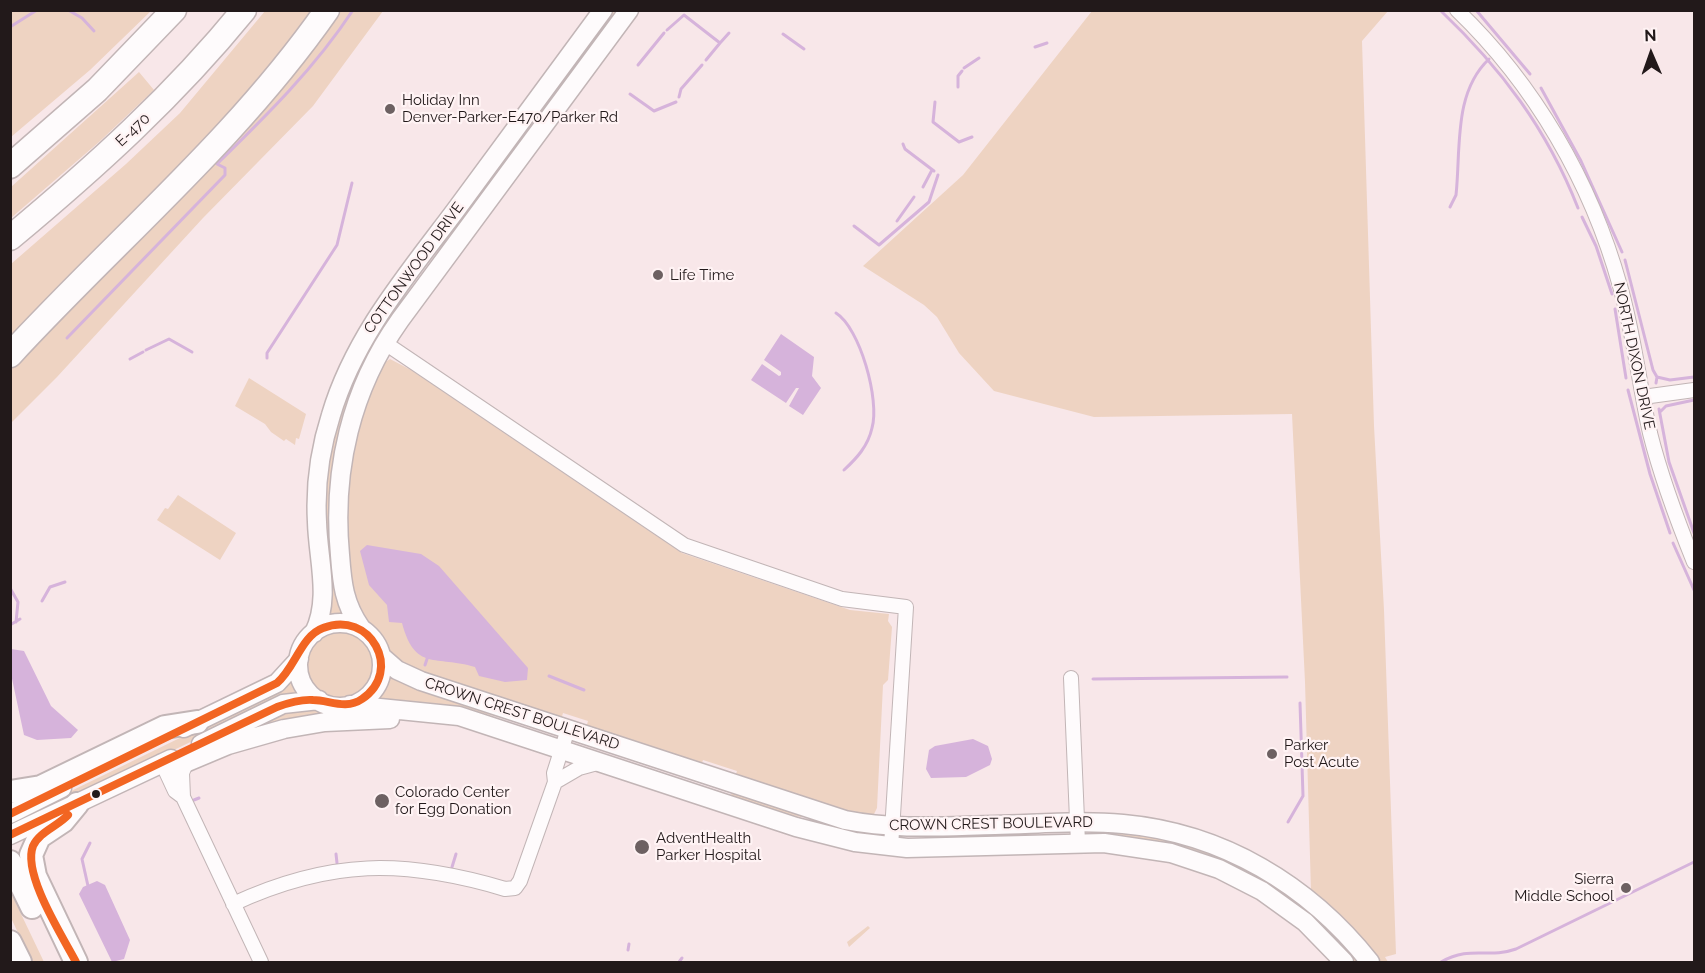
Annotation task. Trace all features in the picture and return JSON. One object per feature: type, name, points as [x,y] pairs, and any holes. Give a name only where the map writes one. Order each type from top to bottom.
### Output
[{"type":"highway","points":[[10,166],[97,90],[174,10]]},
{"type":"highway","name":"E-470","points":[[10,238],[141,123],[198,65],[244,10]]},
{"type":"highway","points":[[10,355],[241,119],[290,62],[327,10]]},
{"type":"highway","points":[[10,792],[41,787],[165,727],[197,722]]},
{"type":"highway","points":[[76,963],[34,876],[30,855],[39,837],[63,821],[77,804]]},
{"type":"highway","points":[[10,862],[59,963]]},
{"type":"highway","points":[[10,942],[20,963]]},
{"type":"main road","name":"COTTONWOOD DRIVE","points":[[314,633],[321,616],[323,601],[317,521],[319,472],[326,433],[345,374],[379,314],[603,10]]},
{"type":"main road","name":"COTTONWOOD DRIVE","points":[[361,628],[350,612],[343,589],[337,520],[338,485],[344,447],[357,400],[385,343],[629,10]]},
{"type":"main road","points":[[10,814],[277,683],[299,659],[304,645],[314,633],[337,623],[346,623],[361,628],[373,638],[381,656],[382,672],[376,686],[366,698],[350,705],[333,704],[319,700],[302,685],[299,659]]},
{"type":"main road","name":"CROWN CREST BOULEVARD","points":[[381,656],[397,670],[413,678],[834,817],[891,827],[1077,823],[1150,828],[1204,842],[1243,857],[1280,878],[1311,901],[1343,931],[1370,963]]},
{"type":"main road","name":"CROWN CREST BOULEVARD","points":[[10,835],[277,707],[295,701],[319,700]]},
{"type":"main road","name":"CROWN CREST BOULEVARD","points":[[350,705],[453,715],[822,835],[891,847],[1078,843],[1146,847],[1191,859],[1227,873],[1262,891],[1292,911],[1316,932],[1344,963]]},
{"type":"main road","name":"CROWN CREST BOULEVARD","points":[[162,763],[178,766],[253,737],[329,722],[410,719],[495,728]]},
{"type":"street","name":"NORTH DIXON DRIVE","points":[[1457,10],[1492,44],[1519,79],[1548,123],[1575,172],[1617,274],[1664,483],[1695,562]]},
{"type":"street","points":[[385,343],[689,547],[842,600],[906,607],[891,847]]},
{"type":"street","points":[[1643,397],[1695,390]]},
{"type":"street","points":[[1071,678],[1078,843]]},
{"type":"street","points":[[233,904],[302,878],[333,871],[371,868],[438,871],[511,890],[520,881],[555,782],[554,773],[568,729]]},
{"type":"street","points":[[187,761],[182,774],[183,797],[261,963]]},
{"type":"street","points":[[555,782],[579,768],[601,762]]},
{"type":"street","points":[[162,763],[176,791],[183,797]]},
{"type":"street","points":[[712,799],[719,780]]},
{"type":"shaded area","points":[[11,10],[151,11],[90,70],[11,137]]},
{"type":"shaded area","points":[[265,11],[320,11],[303,36],[11,348],[11,264],[126,164],[180,113]]},
{"type":"shaded area","points":[[336,11],[383,11],[313,106],[203,218],[57,377],[11,423],[11,366]]},
{"type":"shaded area","points":[[612,11],[620,11],[485,190],[512,145]]},
{"type":"shaded area","points":[[1092,11],[1388,11],[1362,41],[1374,426],[1384,610],[1396,954],[1385,957],[1388,962],[1379,962],[1364,943],[1311,892],[1305,682],[1292,414],[1094,417],[994,391],[959,353],[937,317],[924,305],[863,266],[963,175]]},
{"type":"shaded area","points":[[139,72],[154,90],[99,142],[11,218],[11,187]]},
{"type":"shaded area","points":[[392,309],[351,399],[344,616],[329,617],[324,485],[334,428],[356,367]]},
{"type":"shaded area","points":[[781,334],[814,357],[812,376],[821,388],[803,415],[789,406],[799,388],[796,388],[786,403],[751,380],[762,364],[779,376],[781,375],[781,372],[764,360]]},
{"type":"shaded area","points":[[390,359],[411,370],[682,553],[850,610],[889,614],[888,621],[892,627],[888,680],[883,685],[877,808],[873,816],[854,815],[735,777],[737,771],[703,760],[701,766],[586,728],[588,721],[563,713],[561,720],[405,667],[389,653],[380,636],[361,618],[354,604],[344,528],[353,439],[381,365]]},
{"type":"shaded area","points":[[249,378],[306,414],[295,445],[286,439],[284,441],[271,432],[265,424],[235,406]]},
{"type":"shaded area","points":[[178,495],[236,533],[220,560],[157,520]]},
{"type":"shaded area","points":[[367,545],[421,554],[439,566],[528,668],[527,680],[505,682],[479,676],[475,667],[429,659],[413,649],[402,623],[389,622],[387,605],[369,585],[360,551]]},
{"type":"shaded area","points":[[348,630],[360,636],[369,645],[375,657],[373,677],[365,688],[348,698],[334,698],[317,688],[309,677],[307,657],[317,640],[328,632]]},
{"type":"shaded area","points":[[11,649],[24,651],[51,706],[78,730],[71,738],[37,740],[24,735],[11,674]]},
{"type":"shaded area","points":[[388,673],[504,715],[504,718],[472,711],[370,702],[383,687]]},
{"type":"shaded area","points":[[295,678],[301,693],[283,697],[34,818],[22,819],[26,813],[272,693]]},
{"type":"shaded area","points":[[317,707],[343,712],[232,740],[283,712]]},
{"type":"shaded area","points":[[973,739],[988,746],[992,759],[990,765],[966,777],[931,778],[926,769],[929,750],[935,746]]},
{"type":"shaded area","points":[[732,792],[802,815],[801,817],[764,810],[730,799]]},
{"type":"shaded area","points":[[1098,829],[1158,836],[1227,857],[1299,900],[1362,962],[1353,962],[1281,896],[1097,836]]},
{"type":"shaded area","points":[[97,881],[105,885],[130,940],[124,959],[112,962],[79,894],[83,887]]},
{"type":"shaded area","points":[[11,893],[44,962],[32,962],[11,918]]},
{"type":"shaded area","points":[[868,926],[870,928],[849,947],[847,942]]},
{"type":"waterway","points":[[10,27],[37,10]]},
{"type":"waterway","points":[[68,10],[82,18],[94,31]]},
{"type":"waterway","points":[[67,338],[225,175],[225,168],[217,164],[306,72],[353,10]]},
{"type":"waterway","points":[[1440,10],[1483,54],[1520,101],[1552,152],[1578,208]]},
{"type":"waterway","points":[[1476,10],[1530,74]]},
{"type":"waterway","points":[[667,30],[684,15],[720,43],[729,33]]},
{"type":"waterway","points":[[638,65],[664,33]]},
{"type":"waterway","points":[[783,34],[804,49]]},
{"type":"waterway","points":[[706,60],[720,43]]},
{"type":"waterway","points":[[1035,47],[1047,43]]},
{"type":"waterway","points":[[964,68],[979,58]]},
{"type":"waterway","points":[[1450,207],[1456,195],[1464,105],[1477,73],[1489,59]]},
{"type":"waterway","points":[[679,97],[681,89],[702,65]]},
{"type":"waterway","points":[[958,87],[958,76],[962,71]]},
{"type":"waterway","points":[[1541,88],[1581,161],[1622,252]]},
{"type":"waterway","points":[[630,94],[654,111],[676,102]]},
{"type":"waterway","points":[[935,102],[933,122],[959,142],[972,137]]},
{"type":"waterway","points":[[903,144],[905,149],[934,171]]},
{"type":"waterway","points":[[923,187],[932,170]]},
{"type":"waterway","points":[[854,226],[879,245],[929,202],[938,175]]},
{"type":"waterway","points":[[267,358],[267,353],[337,245],[352,183]]},
{"type":"waterway","points":[[897,221],[914,197]]},
{"type":"waterway","points":[[1582,217],[1596,246],[1612,294]]},
{"type":"waterway","points":[[1625,260],[1653,370],[1657,377],[1656,383]]},
{"type":"waterway","points":[[1615,309],[1626,378]]},
{"type":"waterway","points":[[836,313],[845,321],[860,349],[870,383],[874,416],[865,446],[844,470]]},
{"type":"waterway","points":[[146,350],[169,339],[192,352]]},
{"type":"waterway","points":[[130,359],[143,352]]},
{"type":"waterway","points":[[1657,377],[1670,380],[1694,377]]},
{"type":"waterway","points":[[1628,390],[1650,474],[1670,533]]},
{"type":"waterway","points":[[1661,411],[1666,406],[1694,400]]},
{"type":"waterway","points":[[1659,409],[1669,462],[1694,533]]},
{"type":"waterway","points":[[1673,543],[1694,590]]},
{"type":"waterway","points":[[42,601],[50,587],[65,582]]},
{"type":"waterway","points":[[10,588],[18,602],[16,622]]},
{"type":"waterway","points":[[10,625],[20,619]]},
{"type":"waterway","points":[[425,665],[428,656]]},
{"type":"waterway","points":[[549,676],[584,690]]},
{"type":"waterway","points":[[1093,679],[1287,677]]},
{"type":"waterway","points":[[1288,822],[1303,796],[1300,703]]},
{"type":"waterway","points":[[194,800],[199,798]]},
{"type":"waterway","points":[[88,886],[82,859],[90,843]]},
{"type":"waterway","points":[[336,854],[337,863]]},
{"type":"waterway","points":[[452,867],[456,854]]},
{"type":"waterway","points":[[1441,962],[1461,954],[1497,953],[1516,949],[1694,862]]},
{"type":"waterway","points":[[628,950],[629,944]]},
{"type":"waterway","points":[[679,962],[682,958]]},
{"type":"transit line","points":[[10,814],[277,683],[309,638],[323,628],[340,624],[355,627],[367,635],[376,646],[381,659],[380,673],[374,687],[362,699],[350,704],[303,700],[277,707],[10,835]]},
{"type":"transit line","points":[[68,815],[36,841],[31,858],[38,888],[76,962]]},
{"type":"place","name":"Holiday Inn Denver-Parker-E470/Parker Rd","points":[[390,109]]},
{"type":"place","name":"Life Time","points":[[658,275]]},
{"type":"place","name":"Parker Post Acute","points":[[1272,754]]},
{"type":"place","name":"Colorado Center for Egg Donation","points":[[382,801]]},
{"type":"place","name":"AdventHealth Parker Hospital","points":[[642,847]]},
{"type":"place","name":"Sierra Middle School","points":[[1626,888]]}]
